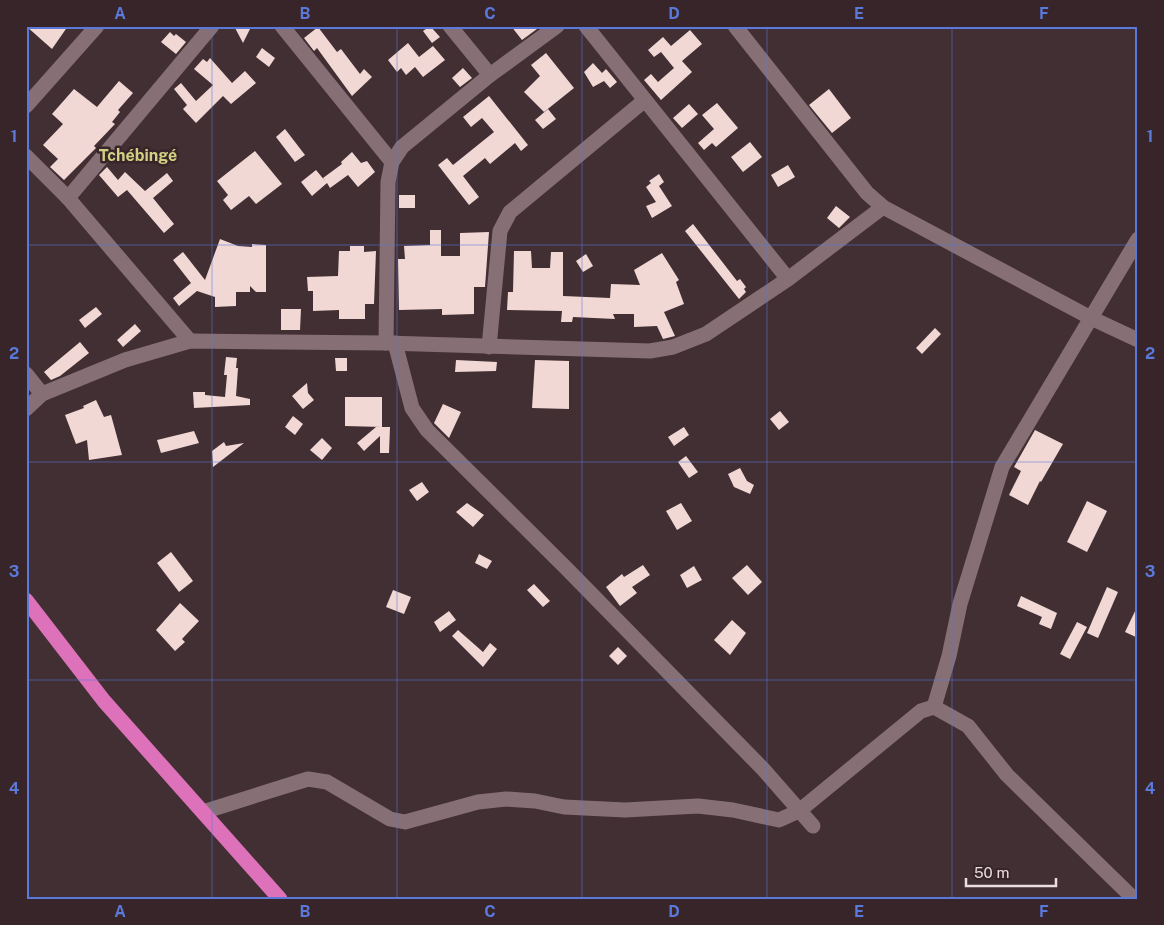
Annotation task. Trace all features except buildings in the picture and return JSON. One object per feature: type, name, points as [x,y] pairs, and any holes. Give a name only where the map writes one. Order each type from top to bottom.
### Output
[{"type":"highway","points":[[26,600],[104,701],[203,812],[273,895]]},
{"type":"street","points":[[26,106],[97,26]]},
{"type":"street","points":[[68,198],[212,26]]},
{"type":"street","points":[[282,26],[392,162]]},
{"type":"street","points":[[450,26],[490,75]]},
{"type":"street","points":[[557,26],[490,75],[402,147],[392,162],[388,182],[390,343],[412,408],[427,430],[574,576],[763,770],[813,826]]},
{"type":"street","points":[[586,26],[788,279]]},
{"type":"street","points":[[735,26],[867,193],[883,207],[1091,318],[1138,340]]},
{"type":"street","points":[[489,347],[500,231],[504,220],[510,212],[645,100]]},
{"type":"street","points":[[26,156],[68,198],[190,341]]},
{"type":"street","points":[[26,409],[42,394],[125,360],[190,341],[390,343],[650,351],[673,347],[706,334],[788,279],[883,207]]},
{"type":"street","points":[[934,706],[950,656],[960,604],[1002,467],[1138,239]]},
{"type":"street","points":[[26,374],[42,394]]},
{"type":"street","points":[[203,812],[308,779],[327,782],[390,819],[405,822],[478,802],[506,799],[535,801],[564,807],[625,810],[698,806],[733,810],[778,820],[799,811],[921,711],[934,706]]},
{"type":"street","points":[[934,706],[968,726],[1007,775],[1134,899]]},
{"type":"district","name":"Tchébingé","points":[[138,155]]}]
